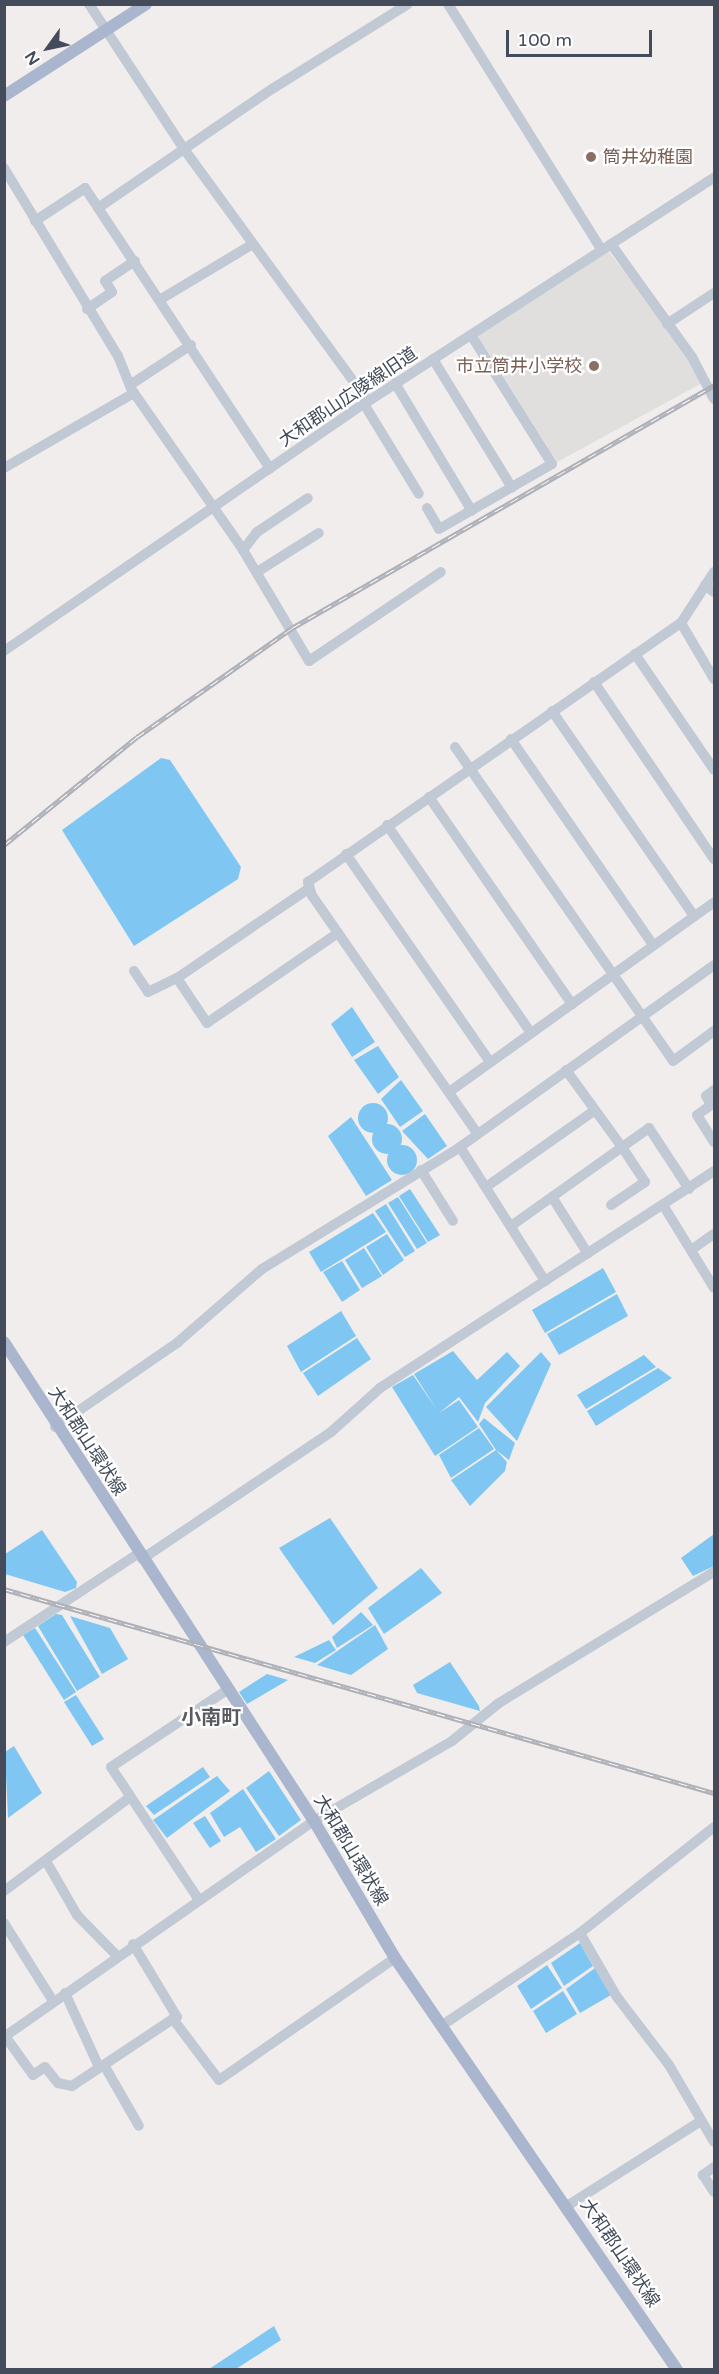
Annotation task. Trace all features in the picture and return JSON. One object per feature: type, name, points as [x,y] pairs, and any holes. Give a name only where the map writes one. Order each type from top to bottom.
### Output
[{"type":"main road","points":[[4,96],[146,4]]},
{"type":"main road","name":"大和郡山環状線","points":[[4,1342],[55,1427],[314,1821],[396,1958],[677,2370]]},
{"type":"street","points":[[89,4],[184,149],[366,403],[419,494]]},
{"type":"street","points":[[98,208],[184,149],[408,4]]},
{"type":"street","points":[[448,4],[606,246],[667,324],[714,399]]},
{"type":"street","points":[[4,168],[132,389],[243,550],[309,661],[441,572]]},
{"type":"street","name":"大和郡山広陵線旧道","points":[[4,651],[395,383],[714,178]]},
{"type":"street","points":[[35,221],[85,188],[161,299],[270,469]]},
{"type":"street","points":[[161,299],[253,244]]},
{"type":"street","points":[[87,309],[112,292],[105,281],[135,261]]},
{"type":"street","points":[[667,324],[714,293]]},
{"type":"street","points":[[427,508],[440,529],[552,464],[471,335]]},
{"type":"street","points":[[4,468],[132,389],[191,345]]},
{"type":"street","points":[[433,359],[512,488]]},
{"type":"street","points":[[395,383],[472,511]]},
{"type":"street","points":[[243,550],[257,532],[308,498]]},
{"type":"street","points":[[257,572],[319,533]]},
{"type":"street","points":[[134,971],[148,992],[177,978],[308,889],[312,877],[681,623],[714,572]]},
{"type":"street","points":[[705,585],[714,592]]},
{"type":"street","points":[[681,623],[714,679]]},
{"type":"street","points":[[635,654],[714,770]]},
{"type":"street","points":[[594,682],[714,859]]},
{"type":"street","points":[[552,711],[694,916]]},
{"type":"street","points":[[511,740],[653,945]]},
{"type":"street","points":[[455,747],[673,1061],[714,1031]]},
{"type":"street","points":[[429,797],[572,1004]]},
{"type":"street","points":[[387,825],[531,1033]]},
{"type":"street","points":[[346,854],[490,1062]]},
{"type":"street","points":[[308,889],[477,1133]]},
{"type":"street","points":[[449,1092],[714,902]]},
{"type":"street","points":[[177,978],[207,1023],[338,933]]},
{"type":"street","points":[[55,1427],[178,1342],[262,1269],[460,1147],[714,966]]},
{"type":"street","points":[[566,1070],[645,1182],[611,1205]]},
{"type":"street","points":[[714,1090],[706,1096],[711,1105],[697,1114],[714,1142]]},
{"type":"street","points":[[486,1187],[595,1110]]},
{"type":"street","points":[[511,1226],[649,1128],[689,1189]]},
{"type":"street","points":[[460,1147],[545,1281]]},
{"type":"street","points":[[421,1170],[453,1221]]},
{"type":"street","points":[[4,1642],[325,1436],[370,1395],[714,1172]]},
{"type":"street","points":[[552,1197],[588,1254]]},
{"type":"street","points":[[663,1205],[714,1288]]},
{"type":"street","points":[[691,1250],[714,1234]]},
{"type":"street","points":[[133,1944],[177,2017],[72,2085],[58,2083],[45,2067],[33,2075],[5,2037],[53,2001],[116,1955],[314,1821],[452,1741],[498,1703],[714,1572]]},
{"type":"street","points":[[199,1900],[111,1767],[227,1690]]},
{"type":"street","points":[[4,1891],[129,1797]]},
{"type":"street","points":[[441,2026],[580,1933],[714,1827]]},
{"type":"street","points":[[46,1861],[77,1915],[116,1955]]},
{"type":"street","points":[[4,1923],[53,2001]]},
{"type":"street","points":[[580,1933],[616,1997],[669,2065],[714,2142]]},
{"type":"street","points":[[174,2019],[219,2080],[396,1958]]},
{"type":"street","points":[[65,1993],[101,2066],[139,2126]]},
{"type":"street","points":[[567,2206],[701,2121]]},
{"type":"street","points":[[714,2167],[703,2175],[714,2192]]},
{"type":"shaded area","name":"市立筒井小学校","points":[[608,251],[685,349],[704,382],[557,462],[476,333]]},
{"type":"water","points":[[161,758],[170,760],[241,867],[238,879],[134,946],[62,830]]},
{"type":"water","points":[[352,1007],[375,1042],[352,1057],[331,1024]]},
{"type":"water","points":[[378,1046],[399,1077],[378,1094],[354,1060]]},
{"type":"water","points":[[401,1080],[423,1111],[400,1127],[381,1099]]},
{"type":"water","points":[[373,1103],[379,1104],[387,1112],[387,1124],[379,1132],[373,1133],[367,1132],[359,1124],[358,1118],[359,1112],[367,1104]]},
{"type":"water","points":[[425,1114],[447,1146],[428,1159],[402,1131]]},
{"type":"water","points":[[351,1117],[392,1180],[366,1196],[328,1136]]},
{"type":"water","points":[[387,1124],[393,1125],[401,1133],[401,1145],[393,1153],[387,1154],[381,1153],[373,1145],[372,1139],[373,1133],[381,1125]]},
{"type":"water","points":[[402,1145],[408,1146],[416,1154],[416,1166],[408,1174],[402,1175],[396,1174],[388,1166],[387,1160],[388,1154],[396,1146]]},
{"type":"water","points":[[410,1189],[440,1235],[428,1242],[399,1196]]},
{"type":"water","points":[[398,1197],[427,1243],[417,1249],[388,1203]]},
{"type":"water","points":[[386,1204],[415,1251],[405,1257],[375,1211]]},
{"type":"water","points":[[373,1213],[386,1232],[321,1272],[309,1252]]},
{"type":"water","points":[[387,1234],[404,1260],[383,1275],[366,1247]]},
{"type":"water","points":[[364,1248],[382,1276],[362,1288],[345,1260]]},
{"type":"water","points":[[342,1261],[360,1290],[342,1302],[323,1272]]},
{"type":"water","points":[[603,1268],[616,1292],[545,1333],[532,1310]]},
{"type":"water","points":[[617,1294],[628,1316],[559,1355],[547,1334]]},
{"type":"water","points":[[341,1311],[356,1336],[301,1372],[287,1346]]},
{"type":"water","points":[[357,1338],[371,1359],[318,1396],[303,1373]]},
{"type":"water","points":[[453,1351],[477,1380],[507,1352],[520,1366],[485,1403],[478,1422],[459,1397],[439,1413],[459,1400],[478,1427],[435,1456],[392,1387],[413,1375],[437,1410],[414,1374]]},
{"type":"water","points":[[541,1352],[551,1364],[517,1441],[486,1407]]},
{"type":"water","points":[[644,1355],[656,1367],[586,1409],[577,1395]]},
{"type":"water","points":[[658,1368],[672,1378],[596,1426],[587,1411]]},
{"type":"water","points":[[484,1418],[515,1443],[509,1460],[496,1450],[479,1424]]},
{"type":"water","points":[[479,1428],[494,1449],[451,1478],[439,1455]]},
{"type":"water","points":[[496,1450],[507,1462],[505,1471],[470,1506],[451,1480]]},
{"type":"water","points":[[330,1518],[378,1588],[333,1625],[279,1548]]},
{"type":"water","points":[[42,1530],[77,1582],[76,1588],[65,1592],[5,1574],[5,1554]]},
{"type":"water","points":[[714,1534],[714,1566],[693,1576],[681,1558]]},
{"type":"water","points":[[421,1568],[442,1593],[384,1634],[368,1608]]},
{"type":"water","points":[[361,1612],[373,1625],[337,1648],[332,1637]]},
{"type":"water","points":[[56,1614],[62,1615],[100,1677],[77,1691],[38,1626]]},
{"type":"water","points":[[70,1616],[110,1628],[128,1659],[102,1674]]},
{"type":"water","points":[[375,1625],[388,1649],[351,1675],[317,1665]]},
{"type":"water","points":[[35,1628],[76,1692],[64,1700],[23,1635]]},
{"type":"water","points":[[329,1640],[336,1650],[315,1663],[294,1657]]},
{"type":"water","points":[[450,1662],[480,1711],[417,1693],[413,1685]]},
{"type":"water","points":[[267,1674],[288,1680],[247,1704],[239,1692]]},
{"type":"water","points":[[76,1695],[104,1739],[92,1746],[64,1702]]},
{"type":"water","points":[[14,1746],[42,1793],[8,1818],[5,1752]]},
{"type":"water","points":[[203,1767],[210,1777],[154,1815],[146,1806]]},
{"type":"water","points":[[269,1771],[301,1820],[279,1836],[246,1788]]},
{"type":"water","points":[[217,1776],[230,1791],[167,1838],[153,1820]]},
{"type":"water","points":[[243,1789],[276,1839],[256,1852],[240,1827],[224,1837],[210,1813]]},
{"type":"water","points":[[205,1816],[221,1841],[210,1848],[193,1823]]},
{"type":"water","points":[[580,1943],[593,1966],[564,1986],[551,1963]]},
{"type":"water","points":[[547,1965],[562,1988],[531,2009],[517,1986]]},
{"type":"water","points":[[595,1968],[611,1995],[580,2013],[566,1989]]},
{"type":"water","points":[[563,1991],[577,2014],[546,2033],[533,2011]]},
{"type":"water","points":[[274,2326],[281,2340],[236,2369],[209,2369]]},
{"type":"railway","points":[[4,845],[137,737],[292,628],[714,385]]},
{"type":"railway","points":[[4,1589],[714,1793]]},
{"type":"place","name":"筒井幼稚園","points":[[591,157]]},
{"type":"place","name":"市立筒井小学校","points":[[594,366]]},
{"type":"district","name":"小南町","points":[[211,1718]]}]
